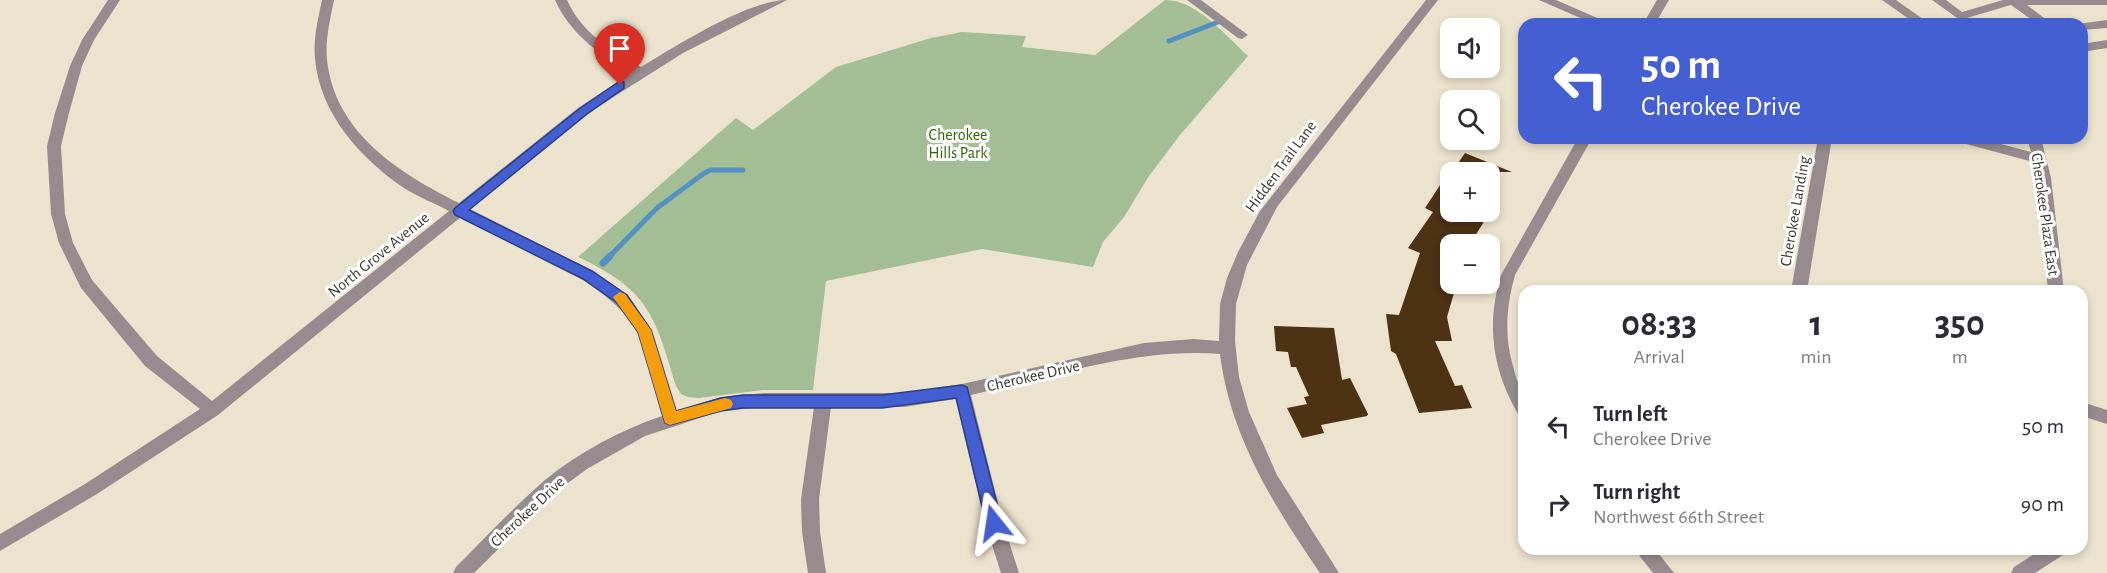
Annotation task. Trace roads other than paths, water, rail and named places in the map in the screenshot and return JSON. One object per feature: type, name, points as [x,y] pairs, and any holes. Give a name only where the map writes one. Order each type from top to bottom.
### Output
[{"type":"street","points":[[114,0],[76,66],[62,113],[54,146],[58,214],[66,243],[86,284],[151,361],[212,410]]},
{"type":"street","points":[[328,0],[321,24],[320,58],[328,94],[343,122],[362,146],[383,166],[410,185],[588,275],[622,299],[644,330],[670,418]]},
{"type":"street","points":[[561,0],[570,21],[585,36],[639,72]]},
{"type":"street","name":"North Grove Avenue","points":[[0,543],[91,489],[212,410],[583,111],[639,72],[713,31],[781,0]]},
{"type":"street","points":[[1192,0],[1242,35]]},
{"type":"street","name":"Hidden Trail Lane","points":[[1330,573],[1291,516],[1259,458],[1246,425],[1234,387],[1228,348],[1228,303],[1238,270],[1261,221],[1322,138],[1432,0]]},
{"type":"street","points":[[1545,0],[1590,18]]},
{"type":"street","points":[[1652,18],[1663,0]]},
{"type":"street","points":[[1888,0],[1915,18]]},
{"type":"street","points":[[1938,0],[1960,16],[2012,1],[2107,1]]},
{"type":"street","points":[[2012,1],[2037,18]]},
{"type":"street","points":[[2088,26],[2107,24]]},
{"type":"street","points":[[2088,47],[2107,44]]},
{"type":"street","points":[[1518,397],[1510,382],[1504,361],[1498,314],[1501,293],[1508,275],[1583,144]]},
{"type":"street","name":"Cherokee Landing","points":[[1800,285],[1825,144]]},
{"type":"street","points":[[1983,144],[2041,159]]},
{"type":"street","name":"Cherokee Plaza East","points":[[2036,144],[2041,159],[2055,285]]},
{"type":"street","name":"Cherokee Drive","points":[[462,573],[530,506],[566,475],[611,445],[670,418],[712,406],[743,401],[904,400],[962,391],[1144,350],[1193,345],[1228,348]]},
{"type":"street","points":[[962,391],[994,523],[1010,573]]},
{"type":"street","points":[[817,573],[811,532],[810,499],[823,402]]},
{"type":"street","points":[[2088,412],[2107,417]]},
{"type":"street","points":[[1648,555],[1665,573]]},
{"type":"street","points":[[2020,573],[2048,555]]},
{"type":"waterway","points":[[1169,41],[1223,20]]},
{"type":"waterway","points":[[608,258],[657,208],[703,174],[710,170],[743,170]]},
{"type":"waterway","points":[[603,263],[608,258]]},
{"type":"park label","name":"Cherokee Hills Park","points":[[958,143]]}]
